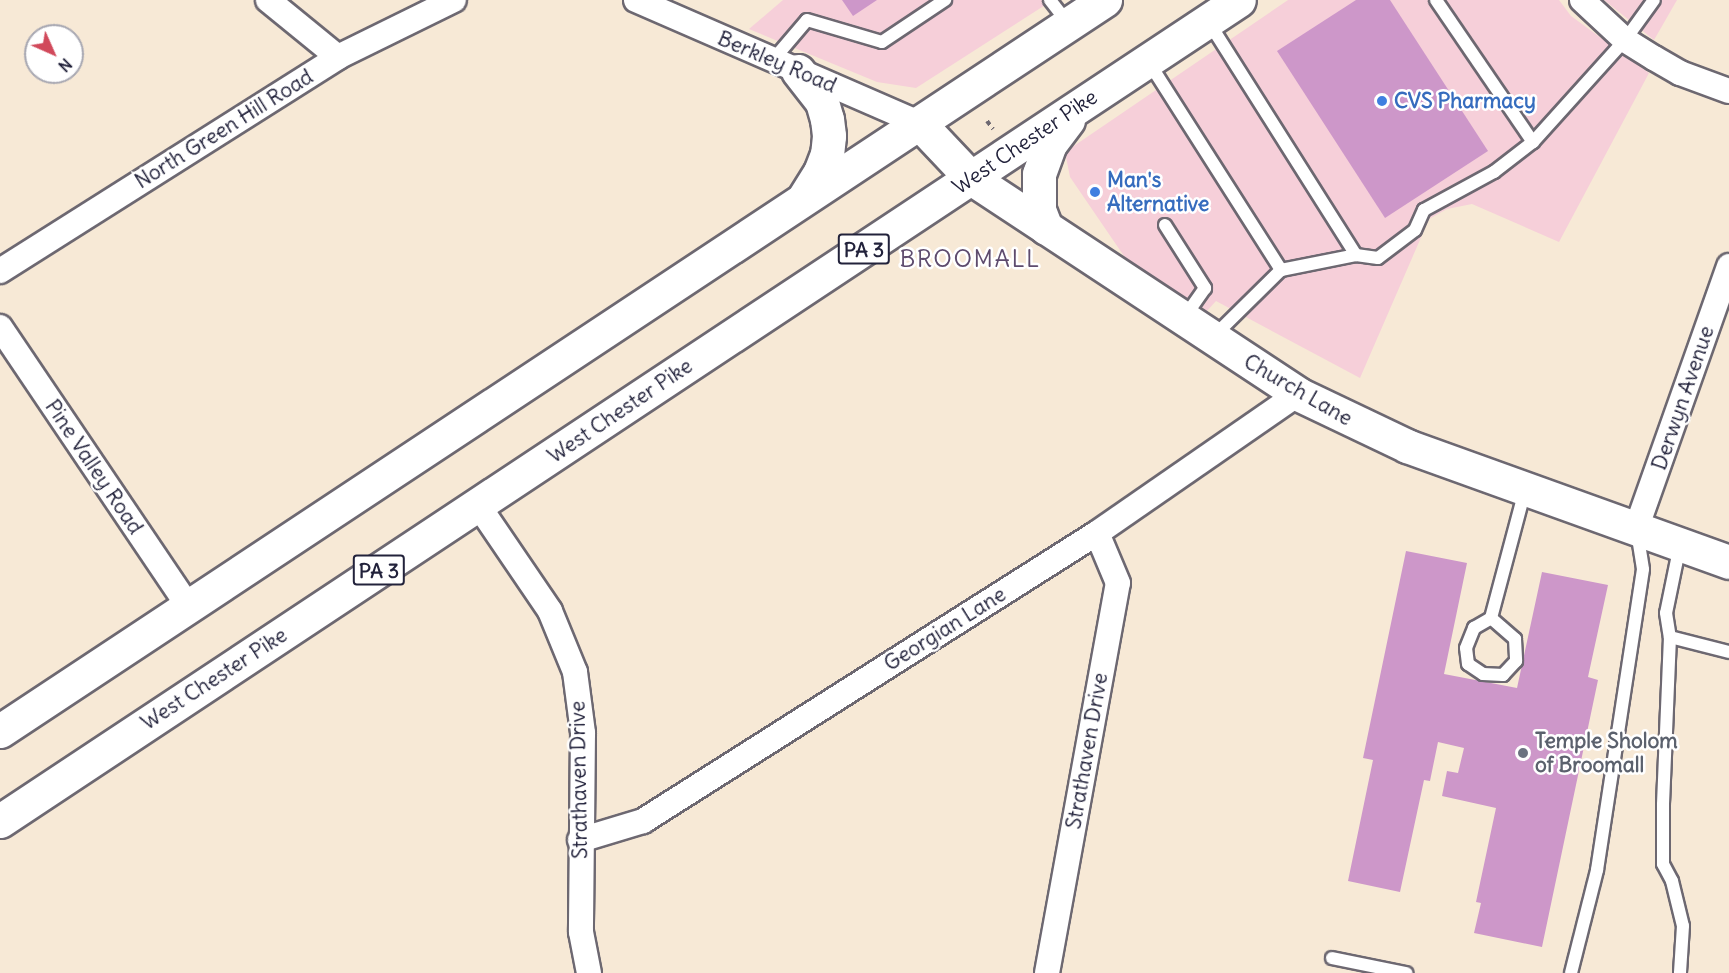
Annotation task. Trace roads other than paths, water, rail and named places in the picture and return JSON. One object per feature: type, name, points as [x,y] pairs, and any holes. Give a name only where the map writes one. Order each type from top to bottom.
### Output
[{"type":"main road","points":[[0,731],[919,123],[1059,12],[1105,0]]},
{"type":"main road","name":"West Chester Pike","points":[[0,821],[1239,0]]},
{"type":"main road","points":[[786,65],[822,102],[828,118],[829,136],[826,154],[820,172],[803,200]]},
{"type":"main road","points":[[1046,228],[1039,210],[1039,174],[1050,144],[1081,105]]},
{"type":"main road","name":"Church Lane","points":[[919,123],[970,178],[1298,394],[1351,422],[1407,446],[1729,561]]},
{"type":"street","points":[[268,0],[338,57]]},
{"type":"street","name":"North Green Hill Road","points":[[0,271],[338,57],[454,0]]},
{"type":"street","name":"Berkley Road","points":[[636,0],[919,123]]},
{"type":"street","points":[[1582,0],[1625,40],[1680,73],[1729,90]]},
{"type":"street","name":"Derwyn Avenue","points":[[1636,529],[1729,266]]},
{"type":"street","name":"Pine Valley Road","points":[[0,327],[188,606]]},
{"type":"street","name":"Georgian Lane","points":[[580,840],[643,821],[1097,533],[1298,394]]},
{"type":"street","name":"Strathaven Drive","points":[[478,505],[550,611],[575,672],[583,733],[580,840],[581,932],[589,973]]},
{"type":"street","name":"Strathaven Drive","points":[[1047,973],[1118,583],[1097,533]]},
{"type":"lane","points":[[786,65],[807,20],[882,42],[945,0]]},
{"type":"lane","points":[[1436,0],[1533,142]]},
{"type":"lane","points":[[1212,338],[1281,270],[1356,255],[1378,258],[1415,230],[1424,210],[1494,172],[1533,142],[1625,40],[1654,0]]},
{"type":"lane","points":[[1208,21],[1356,255]]},
{"type":"lane","points":[[1148,60],[1281,270]]},
{"type":"lane","points":[[1165,225],[1205,288],[1184,319]]},
{"type":"lane","points":[[1491,618],[1515,639],[1516,661],[1503,675],[1483,674],[1468,664],[1466,648],[1474,628],[1491,618],[1525,489]]},
{"type":"lane","points":[[1571,973],[1597,870],[1643,569],[1636,529]]},
{"type":"lane","points":[[1680,544],[1666,613],[1670,637],[1663,805],[1663,864],[1672,880],[1683,926],[1680,973]]},
{"type":"lane","points":[[1670,637],[1729,652]]},
{"type":"lane","points":[[1332,958],[1406,973]]},
{"type":"place","name":"CVS Pharmacy","points":[[1382,101]]},
{"type":"place","name":"Man's Alternative","points":[[1095,192]]},
{"type":"place","name":"Temple Sholom of Broomall","points":[[1523,753]]},
{"type":"district","name":"BROOMALL","points":[[970,259]]}]
